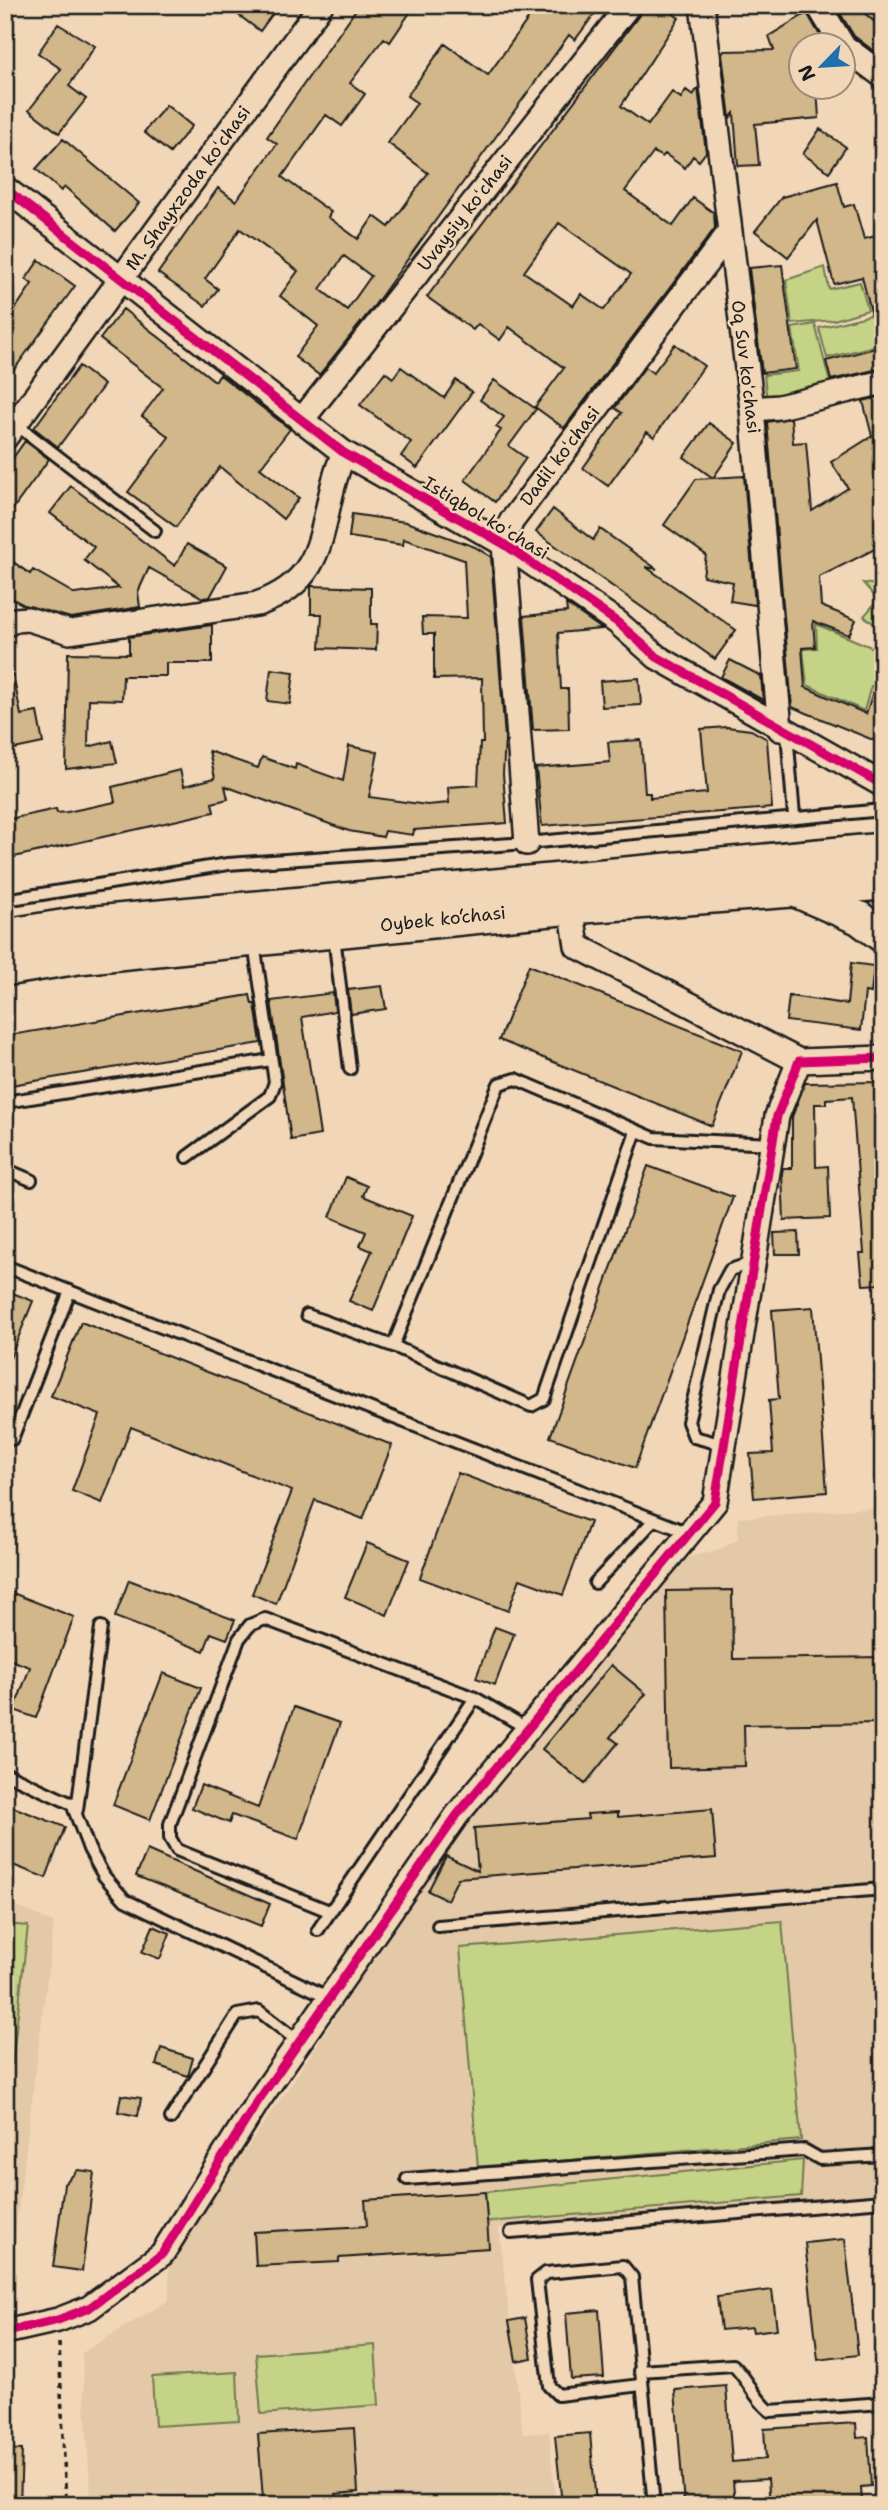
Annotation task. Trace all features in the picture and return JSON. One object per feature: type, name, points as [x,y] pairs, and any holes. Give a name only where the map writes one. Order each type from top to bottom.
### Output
[{"type":"main road","name":"Oybek ko‘chasi","points":[[5,937],[74,926],[883,851]]},
{"type":"main road","name":"Oybek ko‘chasi","points":[[5,968],[78,956],[571,906],[883,882]]},
{"type":"main road","points":[[792,889],[859,918],[883,936]]},
{"type":"street","name":"M. Shayxzoda koʻchasi","points":[[9,426],[120,281],[321,5]]},
{"type":"street","name":"Uvaysiy koʻchasi","points":[[301,421],[629,5]]},
{"type":"street","name":"Oq Suv koʻchasi","points":[[702,5],[752,409],[784,731]]},
{"type":"street","points":[[818,5],[843,46],[883,76]]},
{"type":"street","name":"Istiqbol koʻchasi","points":[[6,189],[120,281],[344,453],[505,544],[617,622],[657,657],[883,785]]},
{"type":"street","name":"Dadil koʻchasi","points":[[527,843],[505,544],[511,522],[729,233]]},
{"type":"street","points":[[752,409],[779,407],[883,382]]},
{"type":"street","points":[[5,625],[15,620],[28,619],[70,632],[257,604],[280,596],[310,568],[322,538],[331,481],[344,453]]},
{"type":"street","points":[[571,906],[577,946],[799,1061],[883,1058]]},
{"type":"street","points":[[5,2332],[58,2320],[89,2308],[162,2254],[258,2101],[457,1815],[715,1502],[777,1116],[799,1061]]},
{"type":"lane","points":[[9,426],[155,531]]},
{"type":"lane","points":[[784,731],[794,816]]},
{"type":"lane","points":[[5,900],[228,864],[527,843],[794,816],[883,810]]},
{"type":"lane","points":[[333,930],[350,1069]]},
{"type":"lane","points":[[187,1157],[270,1096],[275,1082],[253,938]]},
{"type":"lane","points":[[5,1102],[271,1060]]},
{"type":"lane","points":[[393,1346],[499,1084],[516,1079],[654,1138],[773,1144]]},
{"type":"lane","points":[[307,1315],[393,1346],[531,1406],[544,1399],[636,1131]]},
{"type":"lane","points":[[5,1169],[30,1180]]},
{"type":"lane","points":[[724,1445],[694,1437],[688,1422],[719,1290],[730,1270],[754,1262]]},
{"type":"lane","points":[[5,1266],[689,1534]]},
{"type":"lane","points":[[12,1438],[70,1291]]},
{"type":"lane","points":[[595,1583],[654,1520]]},
{"type":"lane","points":[[329,1911],[177,1850],[170,1838],[170,1824],[239,1639],[250,1625],[265,1619],[475,1698],[528,1729]]},
{"type":"lane","points":[[77,1810],[101,1628]]},
{"type":"lane","points":[[318,1930],[475,1698]]},
{"type":"lane","points":[[5,1773],[72,1804],[77,1810],[89,1849],[104,1877],[125,1900],[330,1998]]},
{"type":"lane","points":[[438,1926],[883,1889]]},
{"type":"lane","points":[[172,2118],[237,2015],[259,2011],[299,2042]]},
{"type":"lane","points":[[407,2179],[803,2150],[820,2159],[883,2155]]},
{"type":"lane","points":[[512,2232],[883,2201]]},
{"type":"lane","points":[[641,2385],[558,2395],[549,2386],[537,2280],[546,2273],[622,2266],[632,2277],[654,2505]]},
{"type":"lane","points":[[640,2371],[733,2365],[742,2373],[756,2400],[770,2411],[883,2403]]},
{"type":"path","points":[[58,2320],[66,2505]]},
{"type":"shaded area","points":[[883,1507],[883,2193],[499,2228],[523,2434],[549,2432],[556,2505],[91,2505],[82,2353],[169,2300],[169,2261],[292,2083],[444,1850],[682,1559],[723,1548],[738,1539],[738,1518]]},
{"type":"shaded area","points":[[5,1901],[54,1923],[14,2244],[5,2243]]},
{"type":"green space","points":[[825,267],[829,289],[860,282],[868,310],[834,320],[792,324],[786,280]]},
{"type":"green space","points":[[875,314],[882,344],[827,358],[819,328]]},
{"type":"green space","points":[[815,324],[831,387],[767,401],[764,375],[799,371],[792,328]]},
{"type":"green space","points":[[863,583],[883,586],[883,631],[864,616],[878,600]]},
{"type":"green space","points":[[816,624],[883,652],[883,690],[871,686],[864,711],[807,685],[803,649],[817,648]]},
{"type":"green space","points":[[782,1921],[801,2140],[478,2168],[460,1948]]},
{"type":"green space","points":[[5,1924],[28,1926],[12,2064],[5,2063]]},
{"type":"green space","points":[[803,2160],[801,2196],[487,2222],[485,2192]]},
{"type":"green space","points":[[375,2345],[379,2405],[261,2414],[256,2354]]},
{"type":"green space","points":[[237,2372],[239,2421],[155,2426],[152,2377]]},
{"type":"building","points":[[225,5],[279,5],[260,31]]},
{"type":"building","points":[[359,5],[415,5],[390,42],[384,38],[350,83],[365,94],[342,126],[326,115],[282,177],[331,212],[328,217],[358,239],[374,216],[389,227],[428,173],[388,143],[417,103],[407,96],[445,44],[488,75],[538,5],[601,5],[575,40],[569,35],[374,306],[319,375],[295,357],[318,326],[280,296],[298,271],[240,229],[205,279],[218,289],[205,306],[158,273],[218,188],[236,201],[277,144],[267,137]],"holes":[[[344,256],[371,276],[347,310],[320,289]]]},
{"type":"building","points":[[643,5],[661,5],[679,18],[621,106],[648,125],[672,92],[681,98],[686,90],[693,95],[698,88],[706,152],[699,161],[693,156],[685,168],[665,154],[662,157],[654,152],[625,191],[673,226],[693,198],[714,213],[715,228],[564,428],[535,407],[564,368],[509,327],[500,340],[478,324],[473,330],[427,297],[640,14]],"holes":[[[559,223],[631,274],[604,310],[581,294],[573,306],[524,272]]]},
{"type":"building","points":[[835,5],[855,5],[883,29],[883,58],[856,38],[856,32],[852,32]]},
{"type":"building","points":[[807,13],[818,32],[786,32],[786,102],[818,102],[819,118],[755,124],[759,165],[738,166],[734,113],[730,118],[722,54],[724,51],[774,50],[769,36]]},
{"type":"building","points":[[58,24],[95,46],[69,86],[86,99],[59,133],[29,110],[61,69],[38,53]]},
{"type":"building","points":[[166,105],[192,126],[170,153],[144,132]]},
{"type":"building","points":[[820,129],[846,147],[829,172],[803,154]]},
{"type":"building","points":[[63,139],[139,203],[115,231],[65,187],[61,191],[36,169]]},
{"type":"building","points":[[837,182],[844,207],[854,204],[864,239],[883,234],[883,335],[877,335],[862,277],[834,284],[817,220],[788,257],[755,231],[782,197]]},
{"type":"building","points":[[39,260],[75,286],[5,382],[5,324],[32,284],[26,279]]},
{"type":"building","points":[[782,265],[796,369],[762,373],[749,268]]},
{"type":"building","points":[[123,309],[215,381],[220,375],[290,429],[260,468],[299,498],[283,519],[220,467],[176,527],[128,492],[169,437],[142,416],[163,388],[100,339]]},
{"type":"building","points":[[675,344],[704,366],[654,437],[647,432],[608,486],[583,468],[622,413],[615,408],[645,367],[653,373]]},
{"type":"building","points":[[883,346],[883,368],[831,380],[826,361]]},
{"type":"building","points":[[79,366],[104,385],[58,447],[34,428]]},
{"type":"building","points":[[401,367],[444,398],[456,380],[472,392],[417,468],[401,456],[411,442],[360,405],[385,372],[393,378]]},
{"type":"building","points":[[494,380],[536,409],[509,446],[526,458],[495,502],[465,480],[501,430],[496,427],[504,417],[480,400]]},
{"type":"building","points":[[883,396],[883,545],[819,577],[821,606],[856,620],[849,635],[813,621],[815,647],[802,648],[805,687],[866,714],[879,672],[883,673],[883,744],[792,707],[767,422],[791,418],[793,443],[806,442],[812,511],[848,488],[831,462],[872,436],[863,401]]},
{"type":"building","points":[[709,423],[737,443],[713,478],[684,457]]},
{"type":"building","points":[[25,441],[49,459],[5,520],[5,469]]},
{"type":"building","points":[[744,476],[755,605],[730,601],[733,582],[703,576],[706,555],[664,525],[696,479]]},
{"type":"building","points":[[71,486],[175,566],[187,544],[227,566],[210,597],[203,598],[149,568],[138,592],[140,607],[71,618],[24,605],[5,595],[5,556],[30,574],[33,570],[75,594],[119,588],[84,560],[94,547],[50,513]]},
{"type":"building","points":[[553,509],[593,540],[600,529],[657,569],[646,567],[736,630],[715,659],[536,532]]},
{"type":"building","points":[[352,514],[406,522],[475,547],[491,557],[505,738],[503,774],[507,823],[414,830],[413,835],[385,831],[383,837],[349,831],[225,786],[228,799],[212,803],[214,812],[5,859],[5,820],[56,809],[57,813],[67,812],[115,802],[112,787],[180,770],[184,786],[215,778],[209,751],[258,768],[262,757],[295,769],[296,764],[343,781],[349,746],[378,752],[369,797],[427,805],[449,803],[448,787],[478,785],[480,743],[483,743],[482,678],[434,679],[434,634],[423,634],[422,617],[467,618],[464,560],[404,539],[403,545],[349,537]]},
{"type":"building","points":[[311,586],[371,588],[371,624],[377,624],[376,650],[320,648],[322,614],[311,614]]},
{"type":"building","points":[[566,604],[602,629],[558,633],[561,689],[568,689],[569,729],[533,730],[524,616],[567,612]]},
{"type":"building","points":[[212,625],[212,663],[166,663],[166,676],[123,676],[122,700],[89,699],[88,747],[112,741],[117,763],[66,769],[68,653],[129,654],[129,637]]},
{"type":"building","points":[[730,660],[761,676],[763,700],[721,677]]},
{"type":"building","points":[[271,669],[294,672],[290,704],[267,701]]},
{"type":"building","points":[[13,674],[21,715],[37,712],[43,743],[5,751],[5,675]]},
{"type":"building","points":[[639,678],[641,705],[602,707],[600,681]]},
{"type":"building","points":[[727,727],[751,730],[767,739],[772,808],[542,826],[536,768],[610,762],[608,742],[641,740],[645,793],[650,793],[650,798],[707,793],[701,729]]},
{"type":"building","points":[[851,963],[874,966],[871,993],[865,992],[861,1030],[786,1021],[789,996],[847,1004]]},
{"type":"building","points":[[529,965],[742,1051],[712,1126],[499,1040]]},
{"type":"building","points":[[382,986],[386,1009],[351,1014],[348,990]]},
{"type":"building","points":[[333,993],[335,1011],[302,1017],[320,1135],[291,1140],[271,1001]]},
{"type":"building","points":[[250,995],[252,1004],[255,1004],[261,1043],[5,1086],[5,1036]]},
{"type":"building","points":[[883,1082],[883,1284],[863,1285],[860,1253],[864,1253],[852,1097],[826,1099],[826,1104],[815,1104],[816,1167],[828,1166],[830,1218],[784,1220],[782,1173],[783,1168],[792,1168],[792,1117],[805,1083]]},
{"type":"building","points":[[648,1166],[733,1197],[635,1468],[550,1437]]},
{"type":"building","points":[[346,1177],[367,1186],[363,1196],[412,1216],[373,1311],[349,1301],[372,1251],[360,1246],[366,1232],[330,1217]]},
{"type":"building","points":[[798,1232],[799,1254],[775,1254],[774,1233]]},
{"type":"building","points":[[5,1290],[33,1301],[6,1368],[5,1368]]},
{"type":"building","points":[[813,1307],[827,1492],[754,1498],[750,1454],[773,1453],[769,1400],[779,1399],[772,1310]]},
{"type":"building","points":[[81,1322],[392,1445],[363,1519],[315,1500],[276,1604],[252,1594],[292,1491],[131,1427],[102,1503],[72,1491],[100,1415],[51,1396]]},
{"type":"building","points":[[458,1473],[590,1522],[563,1595],[520,1579],[508,1611],[420,1578]]},
{"type":"building","points":[[367,1543],[409,1560],[387,1615],[345,1597]]},
{"type":"building","points":[[129,1580],[235,1620],[227,1639],[211,1633],[204,1651],[115,1617]]},
{"type":"building","points":[[5,1590],[74,1617],[36,1718],[14,1710],[30,1667],[5,1658]]},
{"type":"building","points":[[732,1590],[733,1659],[883,1657],[883,1723],[744,1725],[745,1766],[669,1768],[666,1591]]},
{"type":"building","points":[[495,1627],[514,1634],[495,1685],[476,1678]]},
{"type":"building","points":[[611,1665],[646,1694],[610,1737],[618,1743],[585,1784],[542,1749]]},
{"type":"building","points":[[163,1673],[201,1688],[150,1820],[113,1805]]},
{"type":"building","points":[[294,1707],[340,1723],[298,1839],[232,1815],[229,1823],[192,1808],[201,1785],[258,1808]]},
{"type":"building","points":[[5,1804],[65,1827],[46,1878],[5,1862]]},
{"type":"building","points":[[712,1809],[716,1858],[458,1878],[447,1900],[428,1891],[446,1856],[478,1871],[474,1828],[588,1819],[587,1814],[618,1812],[618,1817]]},
{"type":"building","points":[[147,1850],[270,1904],[261,1926],[136,1876]]},
{"type":"building","points":[[153,1926],[170,1933],[160,1959],[142,1952]]},
{"type":"building","points":[[161,2048],[193,2058],[188,2076],[156,2065]]},
{"type":"building","points":[[121,2095],[141,2098],[138,2116],[118,2112]]},
{"type":"building","points":[[78,2170],[94,2172],[82,2271],[53,2267],[64,2184]]},
{"type":"building","points":[[485,2192],[489,2248],[339,2258],[339,2262],[256,2266],[254,2232],[367,2226],[365,2200]]},
{"type":"building","points":[[845,2239],[858,2355],[818,2360],[805,2243]]},
{"type":"building","points":[[772,2290],[777,2329],[753,2332],[752,2327],[721,2330],[717,2297]]},
{"type":"building","points":[[599,2310],[604,2377],[571,2379],[566,2313]]},
{"type":"building","points":[[525,2318],[532,2358],[516,2361],[509,2321]]},
{"type":"building","points":[[726,2386],[732,2462],[766,2459],[764,2429],[856,2423],[857,2438],[868,2437],[871,2486],[861,2487],[862,2502],[770,2505],[768,2479],[733,2481],[735,2505],[684,2505],[675,2390]]},
{"type":"building","points":[[354,2428],[358,2492],[336,2494],[336,2505],[294,2505],[293,2497],[263,2499],[258,2434]]},
{"type":"building","points":[[590,2433],[596,2504],[562,2505],[555,2436]]},
{"type":"building","points":[[5,2449],[22,2450],[20,2505],[5,2505]]},
{"type":"cycle path","points":[[6,189],[344,453],[504,544],[617,622],[657,657],[883,785]]},
{"type":"cycle path","points":[[5,2332],[58,2320],[89,2308],[162,2254],[258,2101],[457,1815],[715,1502],[777,1116],[799,1061],[883,1058]]}]
